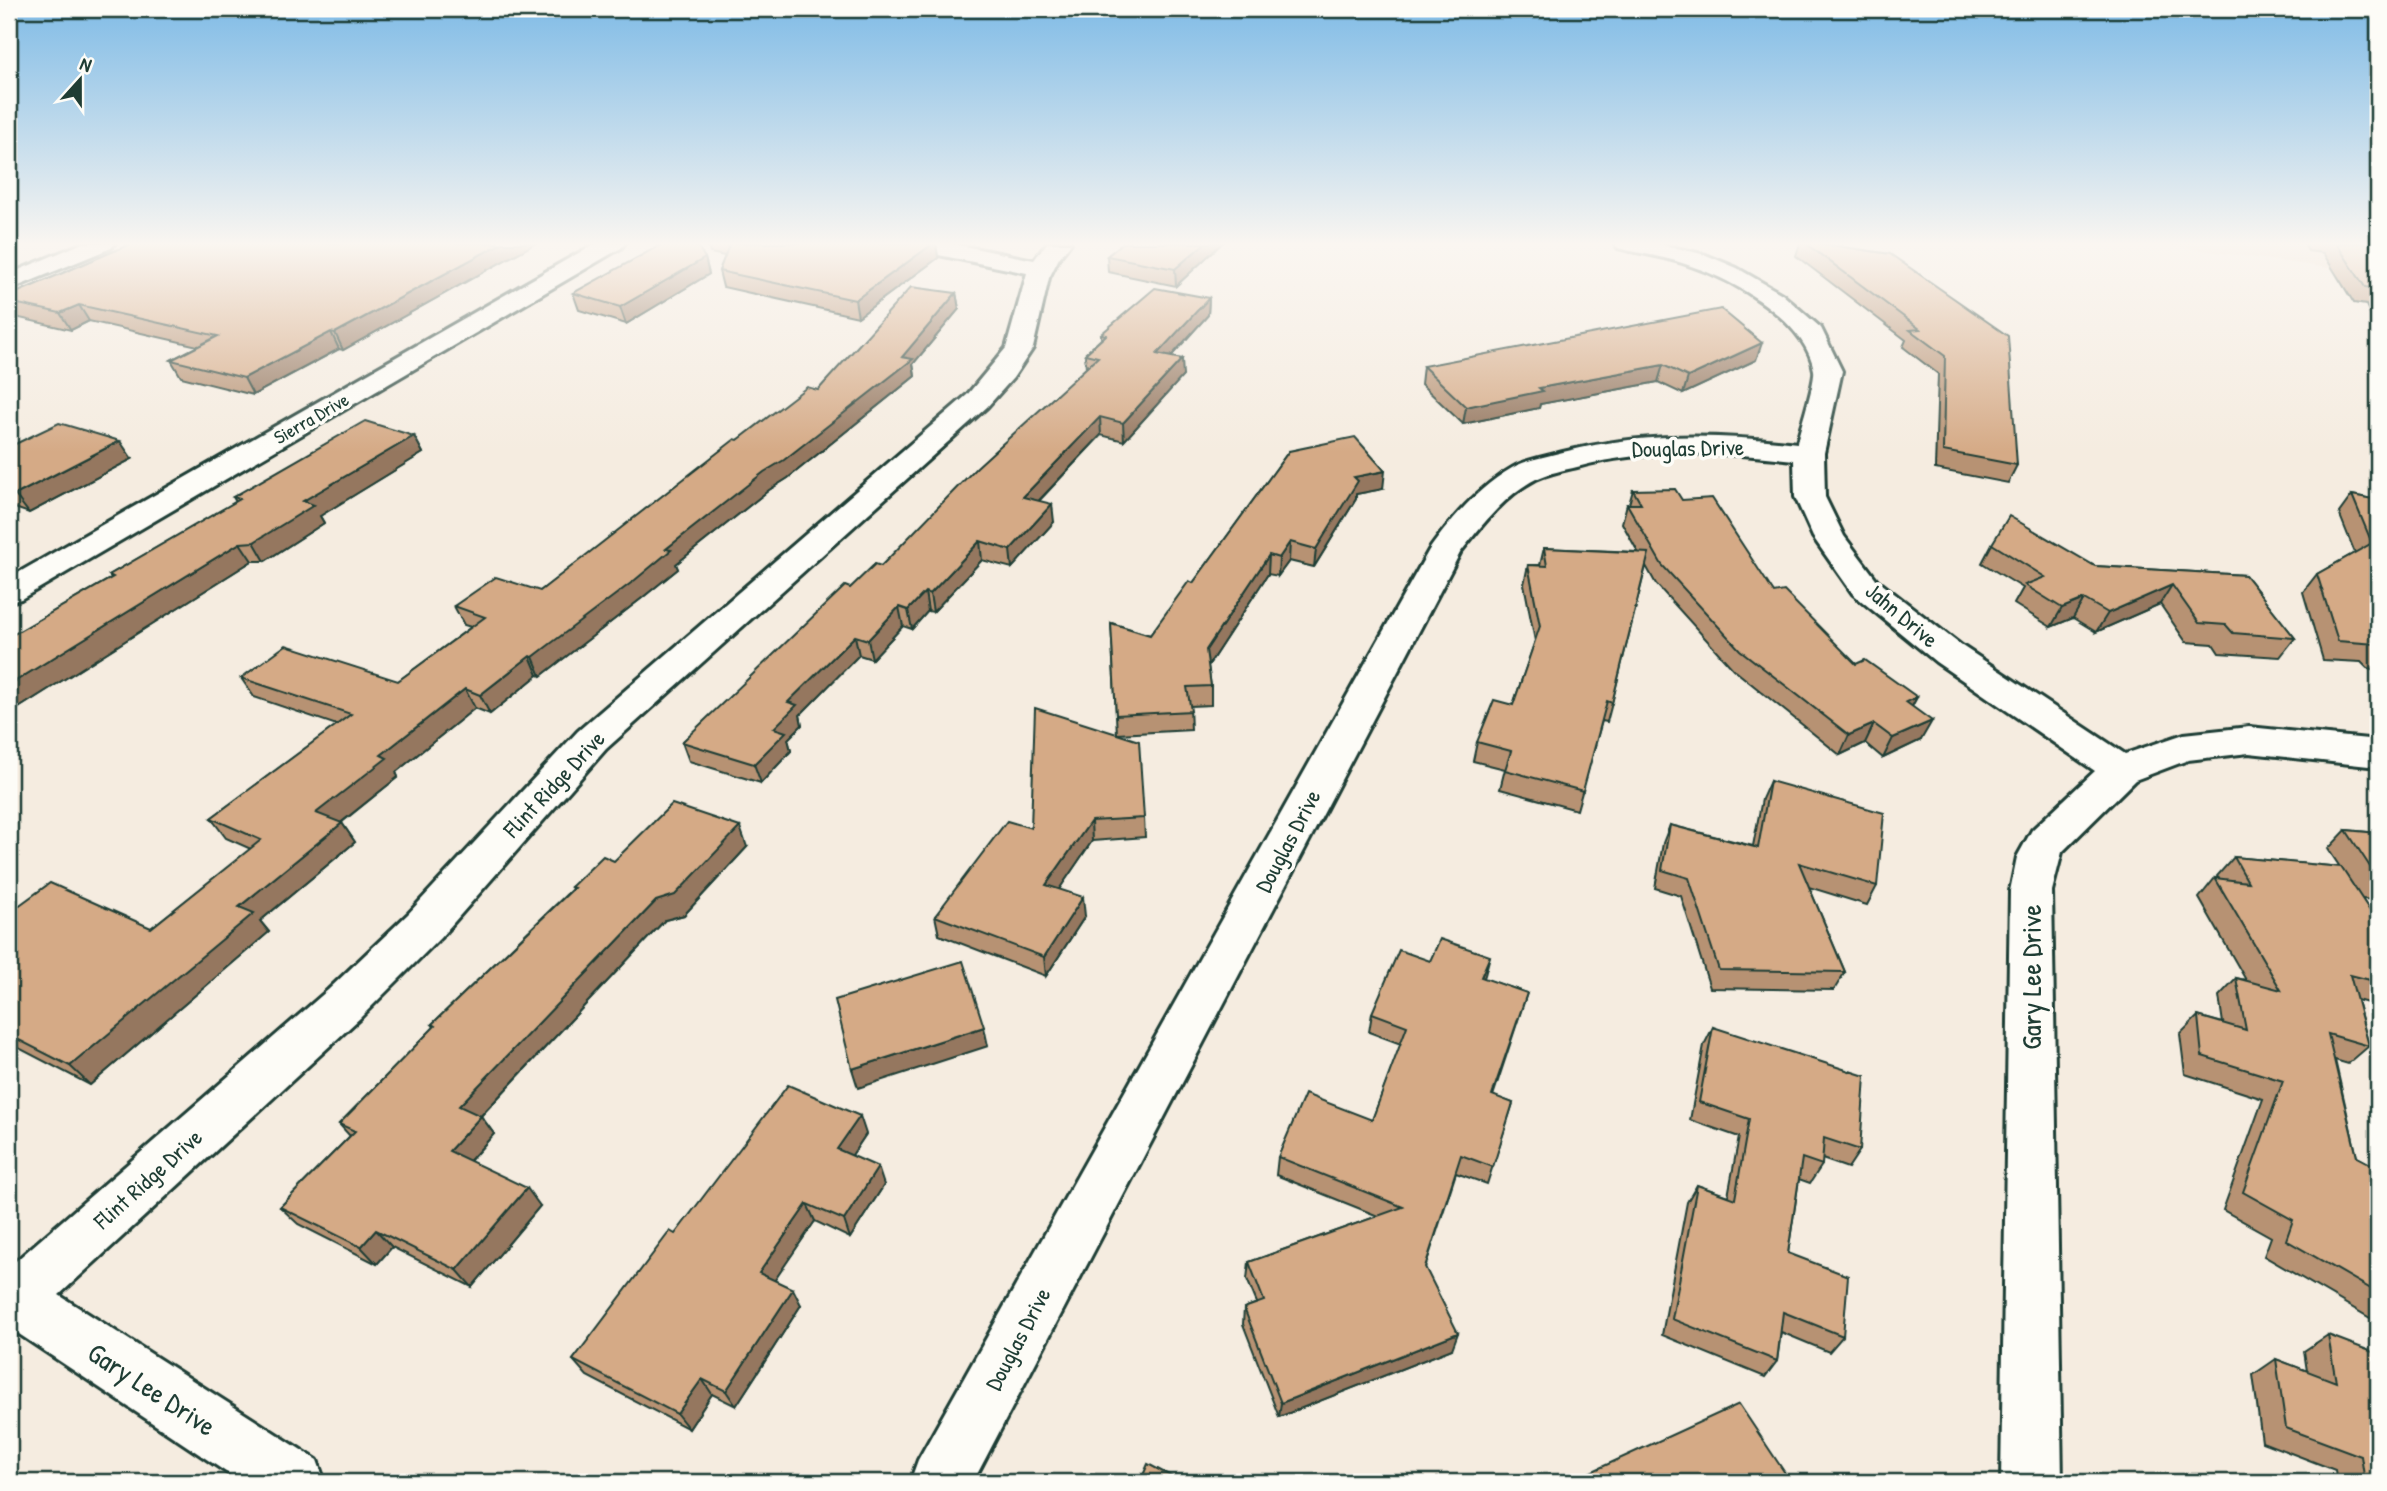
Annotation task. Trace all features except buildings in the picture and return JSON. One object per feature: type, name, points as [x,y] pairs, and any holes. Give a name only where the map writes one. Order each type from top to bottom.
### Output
[{"type":"street","name":"Sierra Drive","points":[[9,592],[493,313]]},
{"type":"street","name":"Flint Ridge Drive","points":[[11,1300],[344,1004],[424,926],[592,740],[977,401],[1001,376],[1023,341],[1028,313]]},
{"type":"street","name":"Jahn Drive","points":[[1789,313],[1812,333],[1828,371],[1809,453],[1810,497],[1829,537],[1865,587],[1950,654],[2121,770]]},
{"type":"street","name":"Douglas Drive","points":[[940,1482],[1445,550],[1473,515],[1525,473],[1594,452],[1673,443],[1760,447],[1809,453]]},
{"type":"street","name":"Gary Lee Drive","points":[[2032,1482],[2031,891],[2038,857],[2047,841],[2121,770],[2185,747],[2249,740],[2378,753]]},
{"type":"street","name":"Gary Lee Drive","points":[[11,1300],[295,1482]]}]
